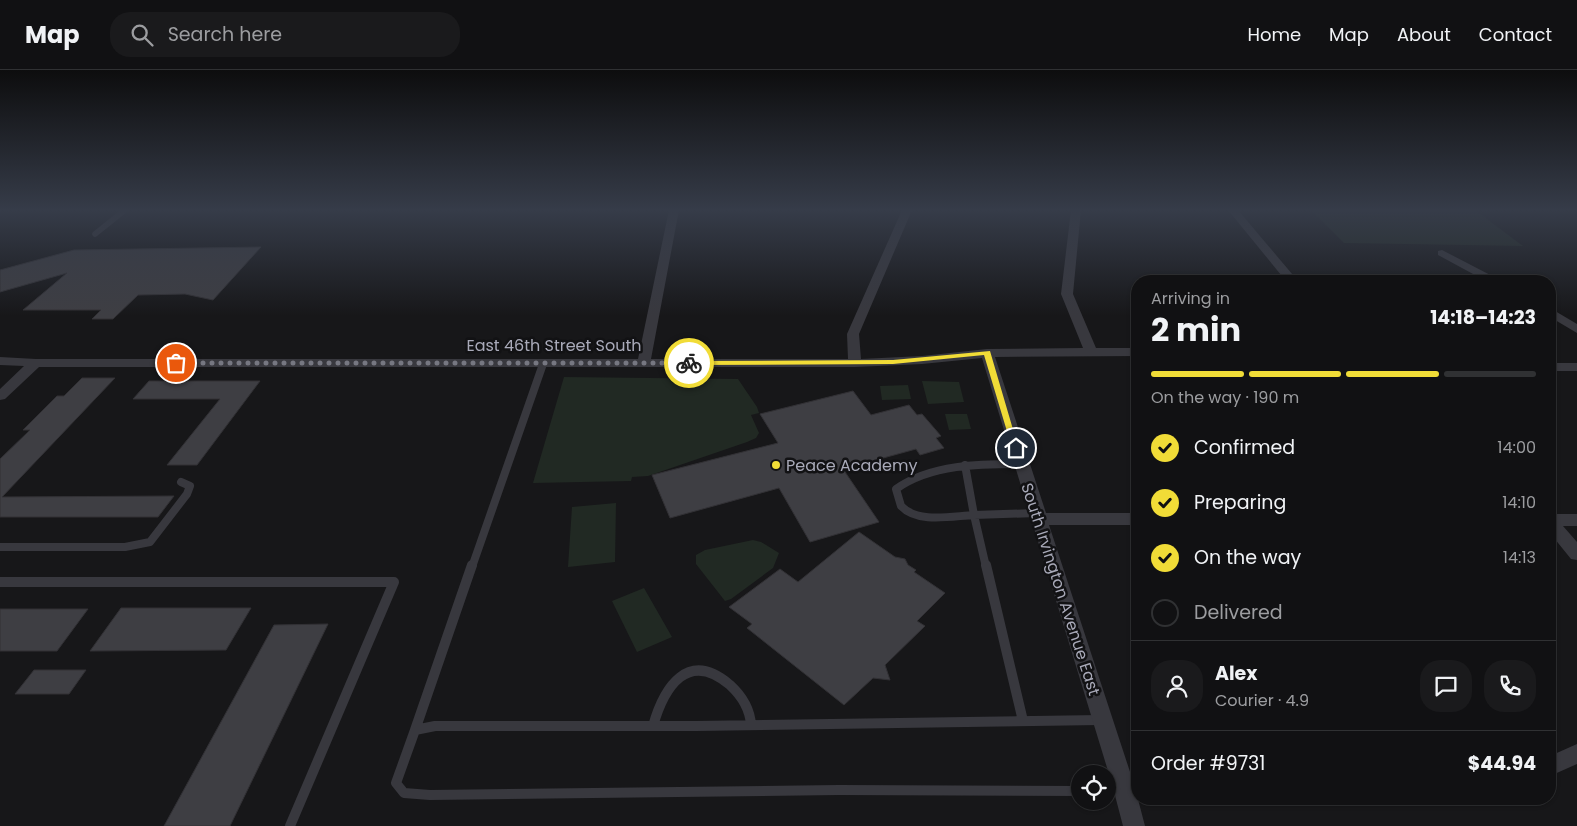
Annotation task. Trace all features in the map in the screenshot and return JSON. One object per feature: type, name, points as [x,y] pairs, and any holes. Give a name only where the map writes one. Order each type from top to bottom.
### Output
[{"type":"street","points":[[644,363],[667,245]]},
{"type":"street","points":[[855,363],[854,334],[859,317],[891,245]]},
{"type":"street","points":[[1072,245],[1067,294],[1091,352]]},
{"type":"street","points":[[1262,245],[1287,275]]},
{"type":"street","points":[[1442,253],[1483,275]]},
{"type":"street","points":[[1556,316],[1577,329]]},
{"type":"street","name":"East 46th Street South","points":[[0,353],[0,359],[36,363],[855,363],[922,360],[987,353],[1131,352]]},
{"type":"street","name":"South Irvington Avenue East","points":[[987,353],[1134,826]]},
{"type":"street","points":[[0,396],[36,363]]},
{"type":"street","points":[[1556,367],[1577,367]]},
{"type":"street","points":[[1037,516],[1131,520]]},
{"type":"street","points":[[1556,521],[1577,520]]},
{"type":"street","points":[[1556,528],[1577,554]]},
{"type":"street","points":[[1556,763],[1577,754]]},
{"type":"lane","points":[[543,363],[396,783],[404,792],[430,795],[839,790],[1071,791]]},
{"type":"lane","points":[[1020,464],[964,466],[927,474],[900,484],[896,488],[898,500],[904,510],[921,516],[1037,516]]},
{"type":"lane","points":[[964,466],[977,530],[1023,721]]},
{"type":"lane","points":[[0,547],[125,547],[150,542],[187,494],[190,486],[181,482]]},
{"type":"lane","points":[[0,582],[394,582],[290,826]]},
{"type":"lane","points":[[653,726],[657,708],[667,689],[681,675],[699,668],[708,669],[729,684],[743,699],[751,712],[751,725]]},
{"type":"lane","points":[[415,730],[435,726],[653,726],[1102,720]]},
{"type":"shaded area","points":[[564,377],[738,379],[757,407],[759,413],[751,415],[759,433],[756,438],[747,442],[648,476],[632,477],[631,481],[533,483]]},
{"type":"shaded area","points":[[922,381],[959,382],[964,402],[928,404]]},
{"type":"shaded area","points":[[908,385],[911,399],[882,400],[880,386]]},
{"type":"shaded area","points":[[945,414],[967,414],[971,429],[949,430]]},
{"type":"shaded area","points":[[616,503],[615,562],[568,567],[572,507]]},
{"type":"shaded area","points":[[753,540],[761,542],[779,553],[773,568],[731,599],[725,601],[696,564],[696,555],[705,550]]},
{"type":"shaded area","points":[[644,588],[672,637],[637,652],[612,601]]},
{"type":"building","points":[[261,247],[213,300],[185,294],[138,295],[113,319],[92,319],[101,310],[23,310],[67,273],[0,292],[0,270],[74,250]]},
{"type":"building","points":[[82,378],[115,378],[2,497],[174,496],[158,517],[0,517],[0,459],[30,430],[23,430],[57,396],[64,396]]},
{"type":"building","points":[[149,381],[260,381],[197,465],[167,465],[220,399],[133,399]]},
{"type":"building","name":"Peace Academy","points":[[853,391],[871,415],[909,405],[917,415],[922,414],[941,436],[936,438],[944,448],[920,455],[916,449],[843,469],[879,522],[810,542],[779,488],[670,518],[652,475],[778,443],[760,414]]},
{"type":"building","points":[[859,532],[895,557],[905,559],[908,565],[916,570],[914,572],[945,593],[917,621],[925,626],[885,665],[890,680],[873,678],[844,705],[747,628],[752,624],[729,607],[780,569],[798,582]]},
{"type":"building","points":[[121,608],[251,608],[226,650],[90,651]]},
{"type":"building","points":[[0,609],[88,609],[57,651],[0,651]]},
{"type":"building","points":[[328,624],[230,826],[164,826],[274,625]]},
{"type":"building","points":[[34,670],[86,670],[69,694],[15,694]]},
{"type":"way so far","points":[[176,363],[689,363]]},
{"type":"place","name":"Peace Academy","points":[[776,465]]},
{"type":"route","points":[[689,363],[893,362],[987,353],[1016,448]]}]
